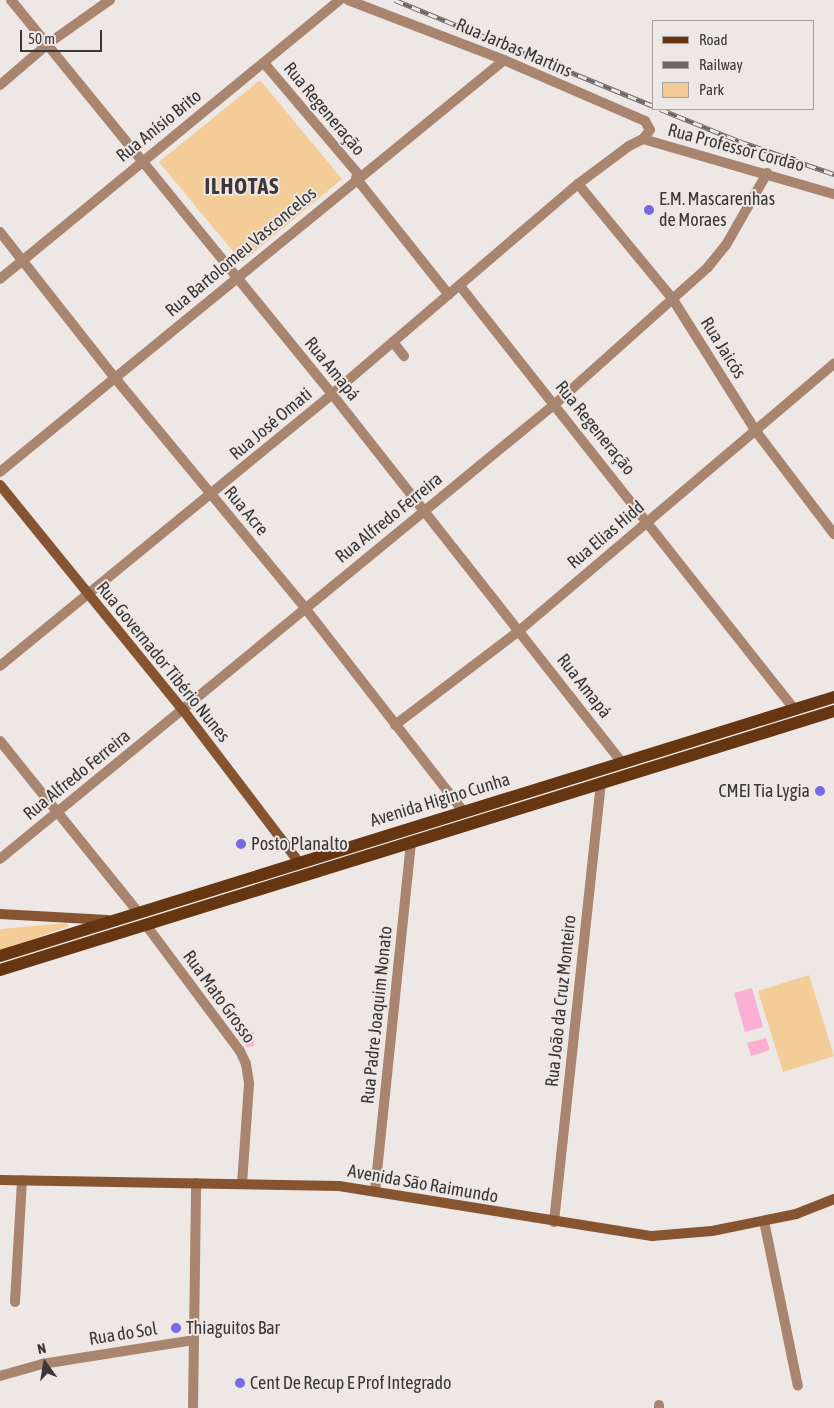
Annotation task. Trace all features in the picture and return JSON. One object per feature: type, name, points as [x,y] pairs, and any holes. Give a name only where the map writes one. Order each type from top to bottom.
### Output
[{"type":"main road","name":"Avenida Higino Cunha","points":[[0,956],[834,697]]},
{"type":"main road","name":"Avenida Higino Cunha","points":[[0,970],[834,712]]},
{"type":"street","name":"Rua Amapá","points":[[11,0],[49,43],[142,161],[332,394],[423,511],[520,630],[622,763]]},
{"type":"street","points":[[0,85],[49,43],[110,0]]},
{"type":"street","name":"Rua Anísio Brito","points":[[0,280],[142,161],[340,0]]},
{"type":"street","name":"Rua Jarbas Martins","points":[[348,0],[504,60],[645,121],[650,130],[643,139]]},
{"type":"street","name":"Rua Bartolomeu Vasconcelos","points":[[0,472],[358,177],[504,60]]},
{"type":"street","name":"Rua Regeneração","points":[[264,63],[358,177],[450,295]]},
{"type":"street","name":"Rua Professor Cordão","points":[[629,146],[643,139],[767,173],[834,194]]},
{"type":"street","name":"Rua José Omati","points":[[0,666],[332,394],[578,184],[629,146]]},
{"type":"street","name":"Rua Alfredo Ferreira","points":[[0,859],[555,404],[708,267],[726,245],[767,173]]},
{"type":"street","name":"Rua Jaicós","points":[[578,184],[672,298],[755,430],[834,534]]},
{"type":"street","name":"Rua Acre","points":[[0,232],[115,378],[305,608],[464,812]]},
{"type":"street","name":"Rua Regeneração","points":[[460,286],[648,520],[795,710]]},
{"type":"street","points":[[393,342],[404,356]]},
{"type":"street","name":"Rua Elias Hidd","points":[[395,725],[520,630],[834,364]]},
{"type":"street","name":"Rua Governador Tibério Nunes","points":[[0,485],[183,710],[299,862]]},
{"type":"street","points":[[0,741],[56,813],[139,913]]},
{"type":"street","name":"Rua João da Cruz Monteiro","points":[[554,1222],[601,784]]},
{"type":"street","name":"Rua Padre Joaquim Nonato","points":[[375,1192],[411,842]]},
{"type":"street","points":[[296,878],[299,862]]},
{"type":"street","points":[[3,915],[112,920]]},
{"type":"street","name":"Rua Mato Grosso","points":[[146,925],[240,1051],[246,1064],[249,1084],[242,1184]]},
{"type":"street","name":"Avenida São Raimundo","points":[[0,1180],[339,1186],[554,1222],[652,1236],[686,1235],[764,1221],[816,1208],[834,1199]]},
{"type":"street","points":[[15,1302],[22,1180]]},
{"type":"street","points":[[193,1408],[196,1183]]},
{"type":"street","points":[[764,1221],[798,1386]]},
{"type":"street","name":"Rua do Sol","points":[[0,1376],[42,1364],[193,1340]]},
{"type":"green space","points":[[260,80],[342,179],[242,262],[159,162]]},
{"type":"green space","points":[[66,923],[69,926],[0,951],[0,929]]},
{"type":"green space","points":[[809,975],[834,1056],[783,1072],[758,991]]},
{"type":"shaded area","points":[[752,988],[763,1027],[745,1032],[734,993]]},
{"type":"shaded area","points":[[254,1032],[254,1046],[247,1047],[239,1036]]},
{"type":"shaded area","points":[[766,1038],[770,1050],[751,1056],[747,1043]]},
{"type":"railway","points":[[395,0],[652,106]]},
{"type":"railway","points":[[662,110],[739,141],[834,174]]},
{"type":"place","name":"E.M. Mascarenhas de Moraes","points":[[649,210]]},
{"type":"place","name":"CMEI Tia Lygia","points":[[820,791]]},
{"type":"place","name":"Posto Planalto","points":[[241,844]]},
{"type":"place","name":"Thiaguitos Bar","points":[[176,1328]]},
{"type":"place","name":"Cent De Recup E Prof Integrado","points":[[240,1383]]},
{"type":"district","name":"ILHOTAS","points":[[242,187]]}]
